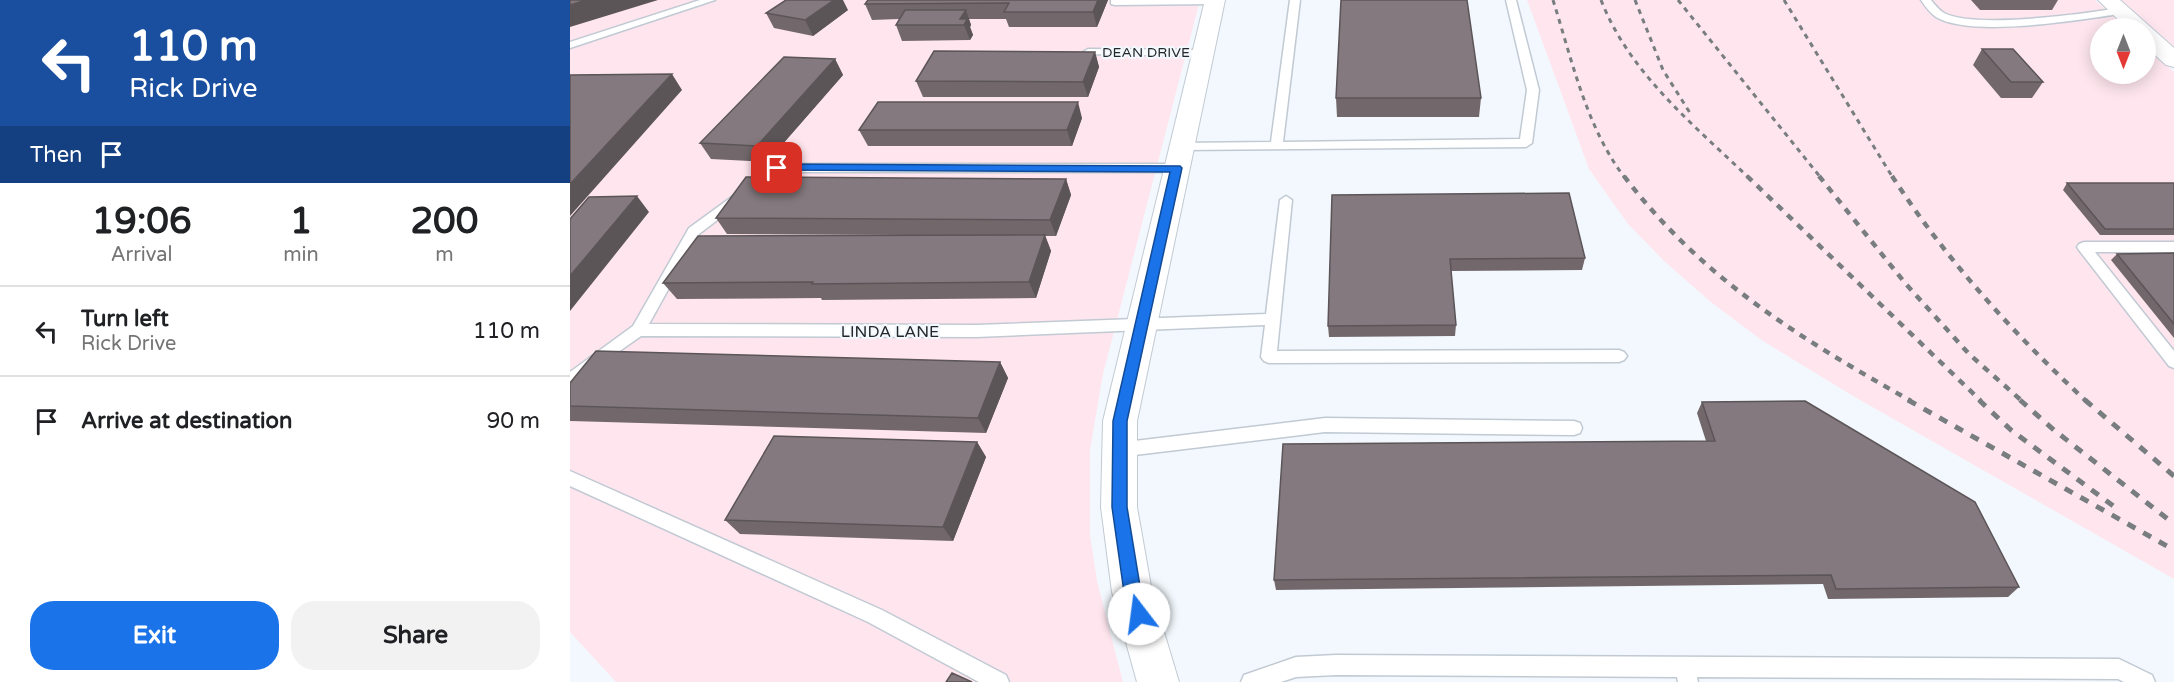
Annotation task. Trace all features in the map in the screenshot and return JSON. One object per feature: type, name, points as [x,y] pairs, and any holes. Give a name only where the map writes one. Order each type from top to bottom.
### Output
[{"type":"street","points":[[1158,682],[1132,592],[1119,507],[1118,450],[1126,386],[1215,1]]},
{"type":"street","points":[[2114,5],[2128,18]]},
{"type":"street","points":[[2156,44],[2174,60]]},
{"type":"lane","points":[[570,45],[710,0]]},
{"type":"lane","points":[[1276,144],[1295,0]]},
{"type":"lane","points":[[570,380],[639,330],[694,231],[777,168],[1179,158],[1276,144],[1526,143],[1533,90],[1511,0]]},
{"type":"lane","points":[[1926,0],[1942,16],[1977,22],[2085,16],[2114,5]]},
{"type":"lane","points":[[1115,2],[1215,1]]},
{"type":"lane","name":"DEAN DRIVE","points":[[1088,52],[1204,52]]},
{"type":"lane","points":[[1286,200],[1269,357],[1619,356]]},
{"type":"lane","points":[[2174,247],[2084,247],[2174,362]]},
{"type":"lane","name":"LINDA LANE","points":[[639,330],[976,331],[1273,320]]},
{"type":"lane","points":[[1118,450],[1325,425],[1574,428]]},
{"type":"lane","points":[[570,478],[875,616],[999,682]]},
{"type":"lane","points":[[1251,682],[1296,667],[1336,665],[1687,674],[2119,669],[2145,682]]},
{"type":"shaded area","points":[[570,0],[1200,0],[1103,374],[1090,450],[1090,535],[1097,581],[1123,682],[616,682],[570,632]]},
{"type":"shaded area","points":[[1527,0],[2095,0],[2116,18],[2090,18],[2090,84],[2156,84],[2156,55],[2174,72],[2174,579],[1853,396],[1763,341],[1712,303],[1664,261],[1628,224],[1589,169]]},
{"type":"shaded area","points":[[2121,0],[2174,0],[2174,47],[2156,31],[2156,18],[2141,18]]},
{"type":"building","points":[[570,0],[586,0],[570,5]]},
{"type":"building","points":[[786,0],[834,0],[805,20],[766,13]]},
{"type":"building","points":[[868,0],[1098,0],[1093,12],[1004,12],[1009,3],[865,4]]},
{"type":"building","points":[[1341,0],[1467,0],[1481,98],[1336,98]]},
{"type":"building","points":[[905,10],[966,10],[960,19],[967,19],[964,25],[896,25]]},
{"type":"building","points":[[1982,49],[2013,49],[2043,82],[2011,82]]},
{"type":"building","points":[[934,51],[1095,52],[1083,82],[916,81]]},
{"type":"building","points":[[784,57],[835,59],[757,146],[700,143]]},
{"type":"building","points":[[672,74],[570,184],[570,75]]},
{"type":"building","points":[[878,102],[1078,102],[1067,130],[859,130]]},
{"type":"building","points":[[746,177],[1066,179],[1050,220],[716,218]]},
{"type":"building","points":[[2067,183],[2174,183],[2174,229],[2105,229]]},
{"type":"building","points":[[1569,193],[1585,258],[1450,259],[1456,325],[1328,326],[1332,195]]},
{"type":"building","points":[[637,196],[570,276],[570,219],[589,197]]},
{"type":"building","points":[[1045,235],[1029,282],[663,283],[698,236]]},
{"type":"building","points":[[2174,253],[2174,324],[2117,254]]},
{"type":"building","points":[[596,351],[1000,362],[978,418],[570,406],[570,383]]},
{"type":"building","points":[[1805,401],[1975,502],[2019,587],[1836,589],[1831,575],[1274,580],[1283,444],[1715,441],[1702,402]]},
{"type":"building","points":[[774,436],[977,442],[943,527],[725,520]]},
{"type":"building","points":[[952,673],[972,682],[946,682]]},
{"type":"railway","points":[[1553,0],[1590,115],[1611,158],[1625,178]]},
{"type":"railway","points":[[1601,0],[1613,27],[1646,75],[1685,117],[1749,178]]},
{"type":"railway","points":[[1635,0],[1663,70],[1690,113]]},
{"type":"railway","points":[[1678,0],[1821,178]]},
{"type":"railway","points":[[1784,0],[1893,178]]},
{"type":"railway","points":[[1624,176],[1686,245],[1755,304],[1831,354],[1911,401]]},
{"type":"railway","points":[[1747,176],[1981,401]]},
{"type":"railway","points":[[1819,176],[1905,283],[1969,354],[2022,401]]},
{"type":"railway","points":[[1892,176],[1935,237],[1982,295],[2086,401]]},
{"type":"railway","points":[[1908,400],[2174,550]]},
{"type":"railway","points":[[1979,400],[2011,430],[2116,508]]},
{"type":"railway","points":[[2020,400],[2054,430],[2174,524]]},
{"type":"railway","points":[[2085,400],[2174,476]]},
{"type":"route","points":[[777,168],[1176,168],[1120,421],[1119,507],[1132,592],[1139,614]]}]
